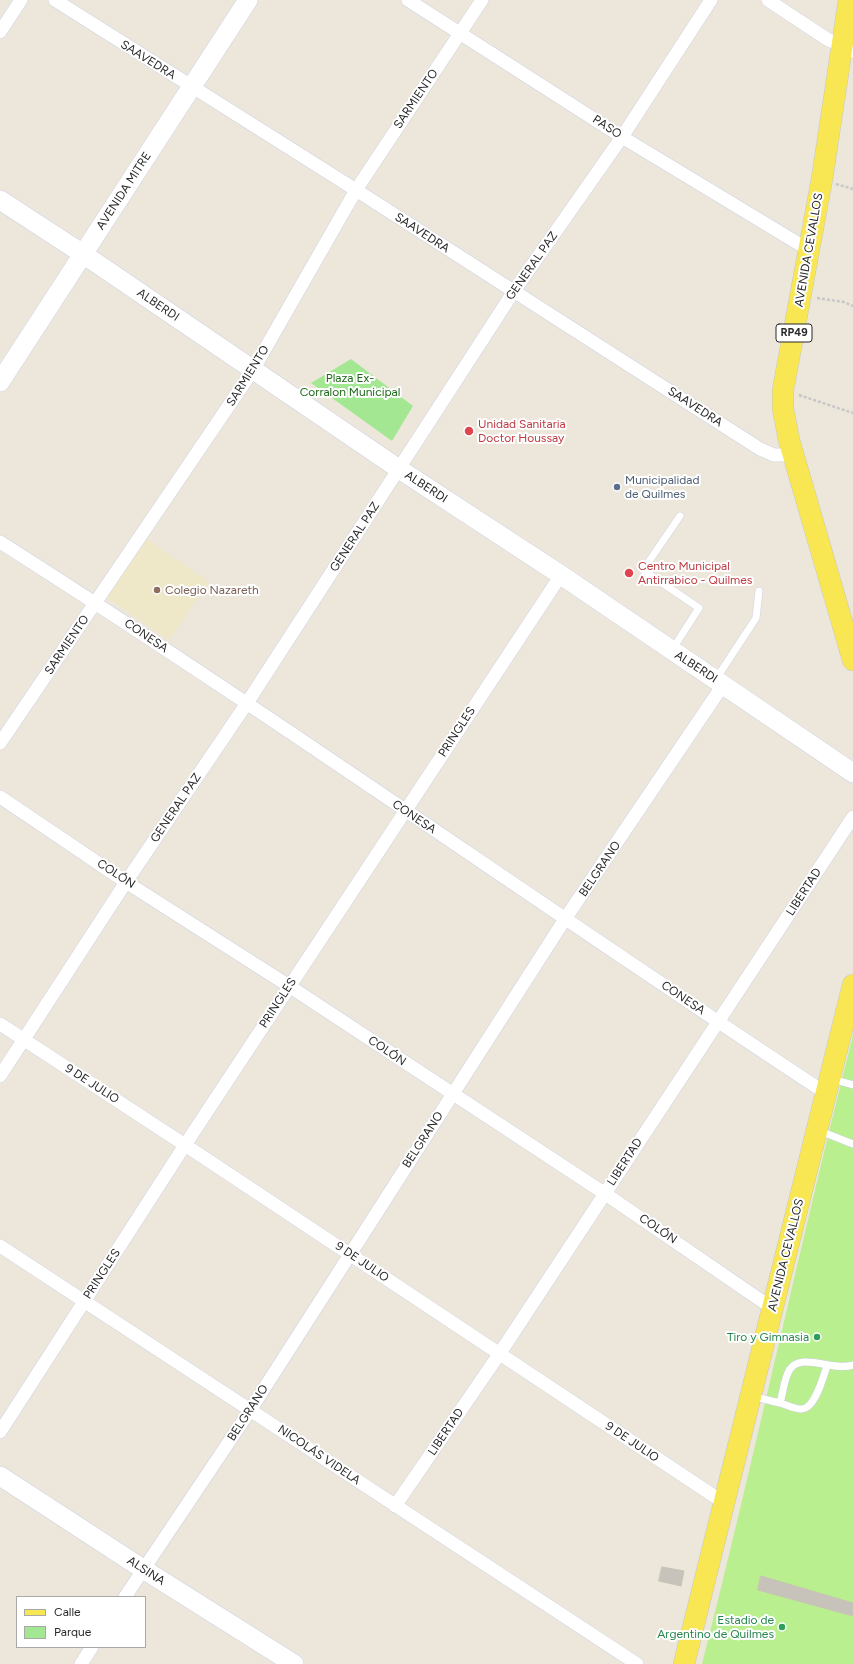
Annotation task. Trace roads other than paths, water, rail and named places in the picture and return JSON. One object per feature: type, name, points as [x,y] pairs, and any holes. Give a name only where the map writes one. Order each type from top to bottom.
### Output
[{"type":"main road","name":"AVENIDA CEVALLOS","points":[[849,0],[847,48],[783,390],[785,420],[793,455],[853,660]]},
{"type":"main road","name":"AVENIDA CEVALLOS","points":[[684,1664],[723,1502],[818,1130],[853,985]]},
{"type":"street","points":[[0,32],[21,0]]},
{"type":"street","name":"SAAVEDRA","points":[[55,0],[356,190],[760,449],[774,455],[793,455]]},
{"type":"street","name":"AVENIDA MITRE","points":[[0,382],[248,0]]},
{"type":"street","name":"PASO","points":[[408,0],[622,137],[809,250]]},
{"type":"street","name":"SARMIENTO","points":[[0,743],[253,370],[356,190],[482,0]]},
{"type":"street","name":"GENERAL PAZ","points":[[0,1076],[126,882],[247,703],[514,291],[622,137],[711,0]]},
{"type":"street","points":[[768,0],[827,39],[847,48]]},
{"type":"street","name":"ALBERDI","points":[[0,200],[83,254],[399,469],[561,575],[853,773]]},
{"type":"street","name":"CONESA","points":[[0,542],[96,603],[247,703],[717,1022],[829,1086]]},
{"type":"street","name":"PRINGLES","points":[[0,1432],[289,986],[561,575]]},
{"type":"street","name":"BELGRANO","points":[[126,1596],[251,1409],[349,1254],[719,682]]},
{"type":"street","name":"COLÓN","points":[[0,797],[126,882],[289,986],[604,1193],[772,1308]]},
{"type":"street","name":"LIBERTAD","points":[[395,1506],[500,1353],[853,817]]},
{"type":"street","name":"9 DE JULIO","points":[[0,1024],[500,1353],[723,1502]]},
{"type":"street","name":"NICOLÁS VIDELA","points":[[0,1246],[84,1302],[251,1409],[395,1506],[637,1664]]},
{"type":"street","name":"ALSINA","points":[[0,1476],[143,1569],[294,1664]]},
{"type":"street","points":[[80,1664],[91,1648]]},
{"type":"lane","points":[[671,651],[699,608],[643,570],[680,516]]},
{"type":"lane","points":[[719,682],[756,618],[759,591]]},
{"type":"lane","points":[[829,1086],[853,1085]]},
{"type":"lane","points":[[818,1130],[853,1144]]},
{"type":"lane","points":[[780,1403],[789,1370],[796,1364],[808,1361],[827,1366],[845,1368],[853,1365]]},
{"type":"lane","points":[[750,1396],[801,1410],[808,1408],[813,1403],[827,1366]]},
{"type":"place","name":"Unidad Sanitaria Doctor Houssay","points":[[469,431]]},
{"type":"place","name":"Municipalidad de Quilmes","points":[[617,487]]},
{"type":"place","name":"Centro Municipal Antirrabico - Quilmes","points":[[629,573]]},
{"type":"place","name":"Colegio Nazareth","points":[[157,590]]},
{"type":"place","name":"Tiro y Gimnasia","points":[[817,1337]]},
{"type":"place","name":"Estadio de Argentino de Quilmes","points":[[782,1627]]},
{"type":"park label","name":"Plaza Ex- Corralon Municipal","points":[[350,385]]}]
